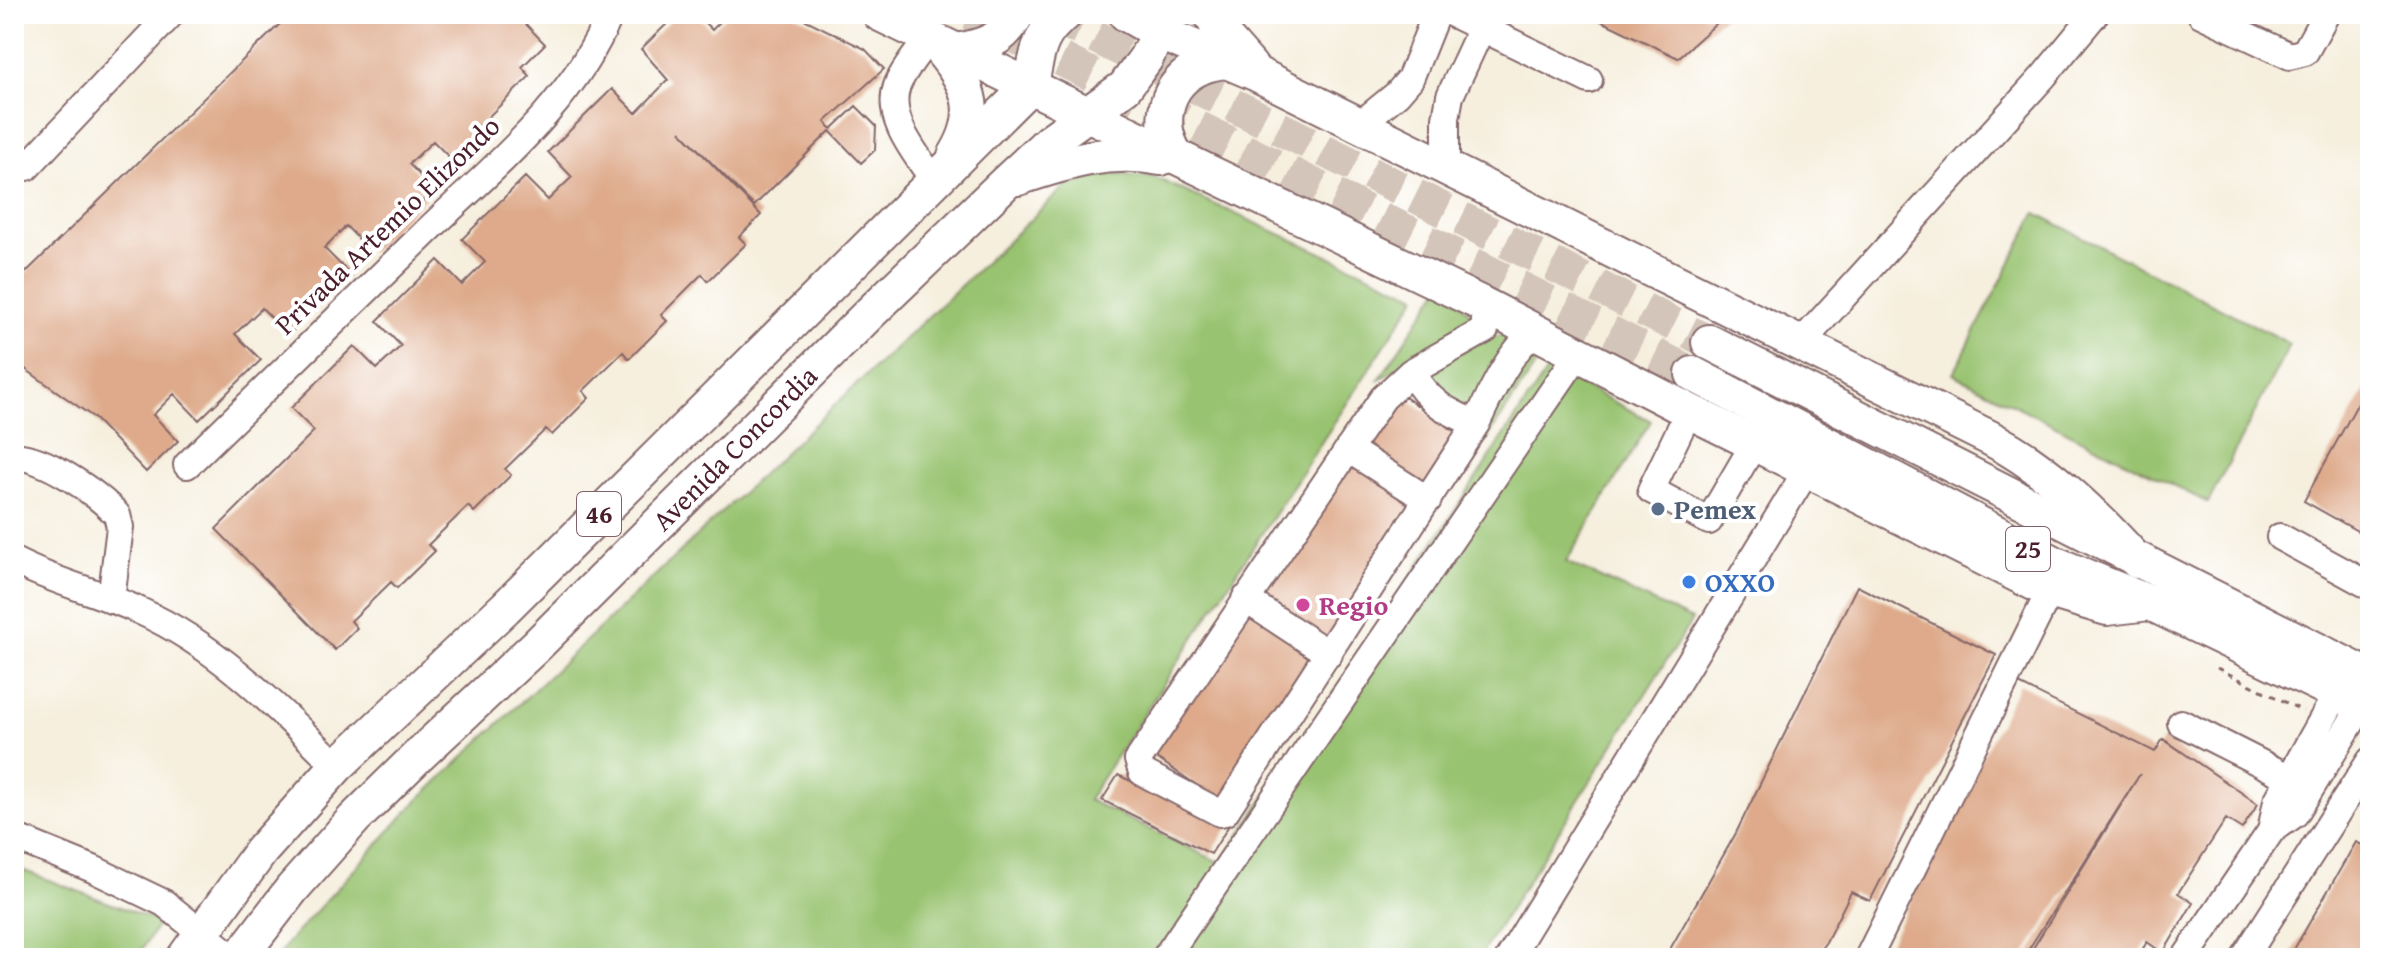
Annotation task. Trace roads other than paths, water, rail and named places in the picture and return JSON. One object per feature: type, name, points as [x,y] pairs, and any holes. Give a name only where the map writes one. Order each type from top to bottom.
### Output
[{"type":"main road","points":[[880,14],[1480,303],[2050,591],[2107,608],[2150,603]]},
{"type":"main road","points":[[939,44],[986,44],[1000,37],[1017,14]]},
{"type":"main road","points":[[1031,85],[1036,49],[1042,36],[1051,24],[1065,14]]},
{"type":"main road","points":[[1126,14],[1162,23],[1241,67],[2016,452],[2106,526],[2137,561]]},
{"type":"main road","points":[[1211,14],[1241,67]]},
{"type":"main road","name":"Avenida Concordia","points":[[236,958],[354,819],[534,648],[870,313],[1050,141],[1125,87],[1138,73],[1162,23]]},
{"type":"main road","points":[[939,44],[965,83],[970,108],[961,146],[940,178]]},
{"type":"main road","points":[[1182,159],[1166,140],[1163,122],[1174,88],[1189,73],[1203,65],[1241,67]]},
{"type":"main road","name":"Avenida Concordia","points":[[193,944],[261,851],[337,766],[505,608],[1031,85]]},
{"type":"main road","points":[[1006,182],[1100,155],[1141,154],[1182,159]]},
{"type":"main road","name":"25","points":[[1709,342],[2137,561],[2352,701]]},
{"type":"main road","name":"25","points":[[1693,374],[2058,565],[2150,603],[2352,701]]},
{"type":"street","points":[[27,167],[171,14]]},
{"type":"street","name":"Privada Artemio Elizondo","points":[[187,465],[516,145],[579,73],[602,35],[610,14]]},
{"type":"street","points":[[1359,125],[1397,94],[1410,79],[1436,14]]},
{"type":"street","points":[[1453,14],[1589,80]]},
{"type":"street","points":[[1800,344],[2043,77],[2095,14]]},
{"type":"street","points":[[2201,14],[2290,56],[2305,52],[2326,14]]},
{"type":"street","points":[[1446,168],[1446,118],[1450,96],[1482,27]]},
{"type":"street","points":[[939,44],[897,85],[893,104],[900,128],[940,178]]},
{"type":"street","points":[[1480,303],[1485,313],[1485,330],[1411,372],[1383,398],[1138,760],[1142,772],[1220,813],[1225,812],[1428,500],[1476,424],[1501,375],[1523,343],[1535,332]]},
{"type":"street","points":[[1165,958],[1578,354]]},
{"type":"street","points":[[1411,372],[1430,399],[1476,424]]},
{"type":"street","points":[[1689,411],[1651,490],[1709,521],[1754,444]]},
{"type":"street","points":[[1348,449],[1428,500]]},
{"type":"street","points":[[14,457],[27,456],[54,468],[117,515],[120,527],[111,600]]},
{"type":"street","points":[[1509,958],[1807,470]]},
{"type":"street","points":[[2280,537],[2370,586]]},
{"type":"street","points":[[14,561],[54,580],[139,611],[173,628],[252,683],[337,766]]},
{"type":"street","points":[[1868,958],[2050,591]]},
{"type":"street","points":[[1245,599],[1329,654]]},
{"type":"street","points":[[2271,831],[2277,801],[2290,778],[2352,701]]},
{"type":"street","points":[[2185,958],[2271,831],[2295,814],[2352,701]]},
{"type":"street","points":[[2181,723],[2290,778]]},
{"type":"street","points":[[2244,958],[2370,761]]},
{"type":"street","points":[[14,837],[164,903],[193,944],[236,958]]},
{"type":"tunnel","points":[[970,14],[1693,374]]},
{"type":"tunnel","points":[[1050,14],[1709,342]]},
{"type":"place","name":"Pemex","points":[[1658,509]]},
{"type":"place","name":"OXXO","points":[[1689,582]]},
{"type":"place","name":"Regio","points":[[1303,605]]}]
